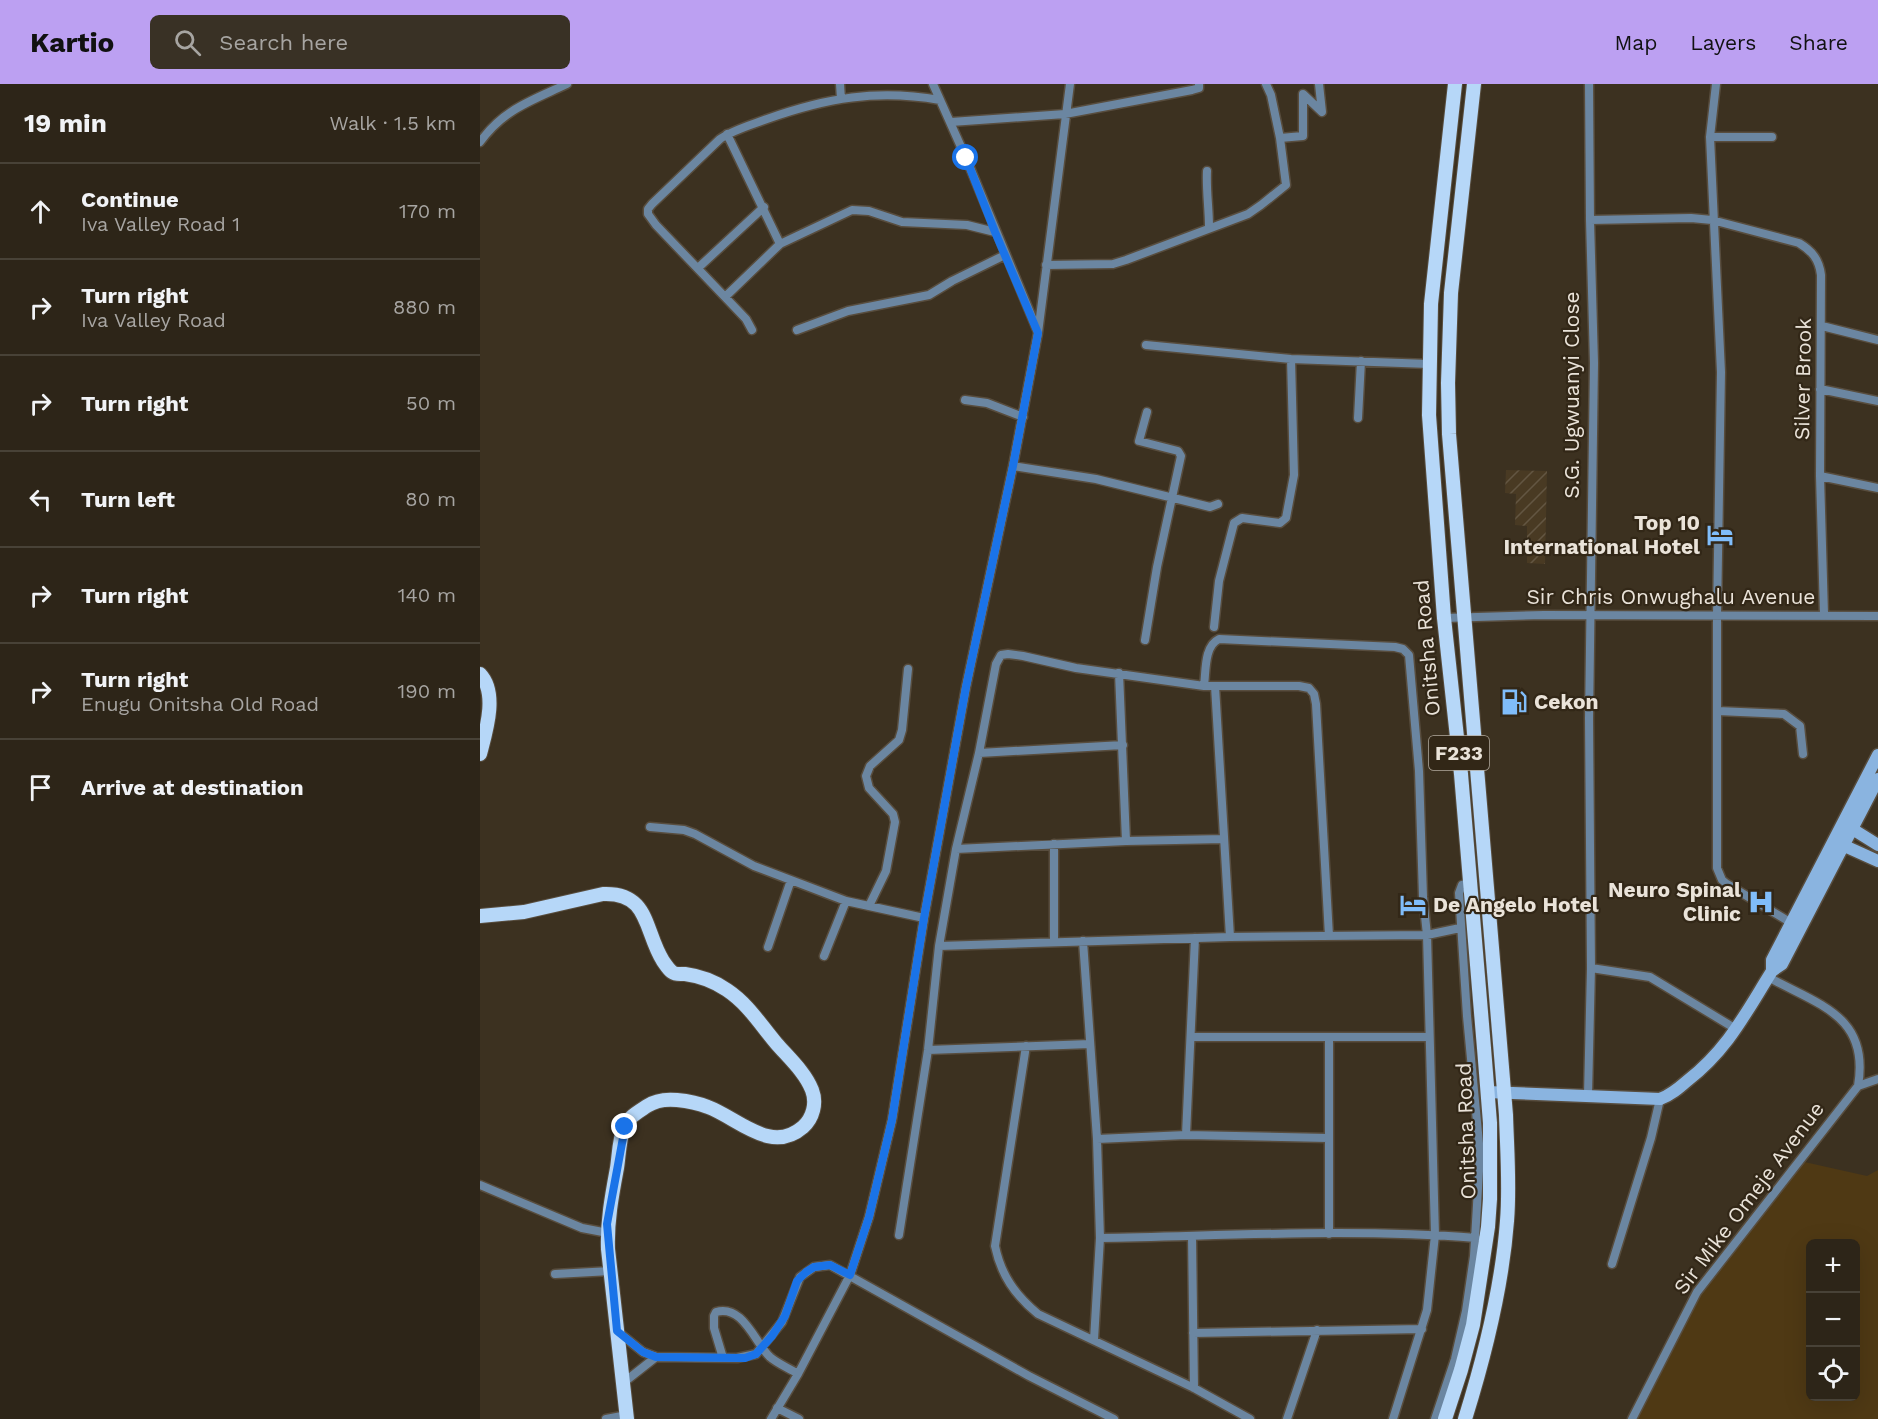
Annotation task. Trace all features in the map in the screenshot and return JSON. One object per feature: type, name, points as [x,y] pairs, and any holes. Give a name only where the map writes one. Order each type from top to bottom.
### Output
[{"type":"main road","name":"Onitsha Road","points":[[1445,1419],[1473,1325],[1488,1227],[1490,1133],[1461,774],[1444,618],[1429,415],[1431,304],[1455,84]]},
{"type":"main road","name":"Onitsha Road","points":[[1465,1419],[1476,1385],[1495,1306],[1508,1197],[1504,1093],[1449,435],[1451,293],[1474,84]]},
{"type":"main road","points":[[480,674],[489,688],[486,726],[480,754]]},
{"type":"main road","points":[[1487,1092],[1660,1099],[1703,1069],[1721,1051],[1770,974],[1786,958],[1878,755]]},
{"type":"main road","points":[[1847,826],[1878,779]]},
{"type":"main road","points":[[1847,826],[1878,845]]},
{"type":"main road","points":[[1770,974],[1772,960],[1839,844]]},
{"type":"main road","points":[[1839,844],[1878,861]]},
{"type":"main road","points":[[480,916],[524,912],[603,894],[628,898],[640,908],[653,942],[669,969],[675,974],[702,977],[738,998],[802,1073],[811,1088],[814,1107],[811,1117],[804,1126],[785,1137],[777,1138],[754,1132],[709,1107],[688,1101],[663,1100],[650,1104],[636,1113],[625,1127],[608,1217],[608,1233],[627,1417]]},
{"type":"street","points":[[480,142],[489,130],[507,114],[567,84]]},
{"type":"street","points":[[840,84],[841,99]]},
{"type":"street","points":[[933,84],[951,122],[1038,333]]},
{"type":"street","points":[[771,1419],[798,1374],[850,1275],[869,1217],[892,1120],[924,918],[966,687],[1023,417],[1038,333],[1070,84]]},
{"type":"street","points":[[951,122],[1065,114],[1192,90],[1199,88],[1199,84]]},
{"type":"street","points":[[1046,265],[1113,264],[1254,210],[1286,185],[1280,138],[1271,94],[1266,84]]},
{"type":"street","points":[[1280,138],[1303,136],[1303,94],[1322,112],[1321,90],[1318,84]]},
{"type":"street","name":"S.G. Ugwuanyi Close","points":[[1588,1095],[1591,968],[1588,719],[1594,363],[1589,84]]},
{"type":"street","points":[[1716,84],[1710,137],[1712,220],[1721,372],[1716,839],[1719,875],[1727,884],[1792,924]]},
{"type":"street","points":[[752,330],[725,297],[656,225],[648,214],[648,209],[715,142],[728,134],[776,116],[864,95],[892,95],[940,100]]},
{"type":"street","points":[[728,134],[780,244]]},
{"type":"street","points":[[1710,137],[1772,137]]},
{"type":"street","points":[[1207,171],[1205,192],[1209,210],[1209,227]]},
{"type":"street","points":[[698,268],[764,207]]},
{"type":"street","points":[[725,297],[780,244],[852,210],[869,211],[902,222],[967,225],[995,232]]},
{"type":"street","points":[[1590,220],[1665,217],[1712,220]]},
{"type":"street","name":"Silver Brook","points":[[1712,220],[1799,243],[1809,249],[1820,266],[1822,326],[1820,476],[1824,614]]},
{"type":"street","points":[[796,330],[848,311],[929,295],[1005,255]]},
{"type":"street","points":[[1822,326],[1878,340]]},
{"type":"street","points":[[1146,345],[1291,359],[1429,364]]},
{"type":"street","points":[[1214,627],[1219,581],[1234,523],[1242,518],[1280,523],[1286,518],[1294,475],[1291,359]]},
{"type":"street","points":[[1358,418],[1361,362]]},
{"type":"street","points":[[1820,389],[1878,402]]},
{"type":"street","points":[[965,400],[987,403],[1023,417]]},
{"type":"street","points":[[1145,640],[1170,497],[1180,459],[1178,451],[1139,441],[1147,412]]},
{"type":"street","points":[[1013,466],[1096,479],[1210,507],[1218,504]]},
{"type":"street","points":[[1820,476],[1878,488]]},
{"type":"street","name":"Sir Chris Onwughalu Avenue","points":[[1444,618],[1590,615],[1824,614],[1878,616]]},
{"type":"street","points":[[1204,686],[1208,652],[1214,641],[1219,639],[1395,647],[1403,649],[1409,655],[1419,771],[1423,897],[1427,935],[1436,1235],[1427,1310],[1393,1419]]},
{"type":"street","points":[[899,1235],[928,1050],[939,946],[956,849],[979,753],[996,664],[1001,655],[1023,656],[1076,668],[1204,686],[1299,686],[1309,688],[1314,694],[1316,704],[1329,936]]},
{"type":"street","points":[[869,906],[886,872],[895,822],[893,814],[869,789],[866,776],[870,766],[899,740],[908,669]]},
{"type":"street","points":[[1119,673],[1126,841]]},
{"type":"street","points":[[1215,686],[1230,937]]},
{"type":"street","points":[[1718,711],[1785,714],[1800,726],[1803,754]]},
{"type":"street","points":[[979,753],[1123,745]]},
{"type":"street","points":[[650,827],[684,830],[695,834],[754,866],[846,901],[924,918]]},
{"type":"street","points":[[956,849],[1224,839]]},
{"type":"street","points":[[1054,844],[1054,942]]},
{"type":"street","points":[[768,947],[791,880]]},
{"type":"street","points":[[1435,1419],[1455,1359],[1466,1311],[1476,1238],[1480,1154],[1460,928],[1460,888],[1470,883]]},
{"type":"street","points":[[824,956],[846,901]]},
{"type":"street","points":[[939,946],[1230,937],[1427,935],[1460,928]]},
{"type":"street","points":[[1186,1135],[1195,938]]},
{"type":"street","points":[[1083,941],[1100,1238],[1094,1340]]},
{"type":"street","points":[[1591,968],[1650,977],[1736,1029]]},
{"type":"street","points":[[1770,974],[1847,1024],[1854,1036],[1860,1059],[1858,1086],[1878,1079]]},
{"type":"street","points":[[1329,1037],[1329,1234]]},
{"type":"street","points":[[1191,1038],[1429,1037]]},
{"type":"street","points":[[928,1050],[1090,1044]]},
{"type":"street","points":[[1026,1046],[995,1246],[1004,1276],[1020,1299],[1038,1314],[1194,1388],[1250,1419]]},
{"type":"street","name":"Sir Mike Omeje Avenue","points":[[1632,1419],[1697,1292],[1858,1086]]},
{"type":"street","points":[[1612,1264],[1651,1138],[1660,1099]]},
{"type":"street","points":[[1096,1139],[1186,1135],[1328,1138]]},
{"type":"street","points":[[480,1185],[582,1228],[608,1233]]},
{"type":"street","points":[[1100,1238],[1329,1234],[1436,1235],[1476,1238]]},
{"type":"street","points":[[1192,1236],[1194,1388]]},
{"type":"street","points":[[617,1331],[643,1352],[656,1357],[745,1358],[756,1354],[782,1322],[797,1281],[814,1267],[830,1265],[1029,1376],[1114,1419]]},
{"type":"street","points":[[555,1274],[611,1271]]},
{"type":"street","points":[[723,1358],[713,1321],[716,1312],[720,1310],[743,1320],[762,1348],[776,1361],[798,1374]]},
{"type":"street","points":[[1193,1333],[1422,1329]]},
{"type":"street","points":[[1287,1419],[1317,1330]]},
{"type":"street","points":[[623,1383],[656,1357]]},
{"type":"street","points":[[777,1408],[799,1419]]},
{"type":"street","points":[[606,1419],[627,1417]]},
{"type":"shaded area","points":[[1506,470],[1547,471],[1545,564],[1527,563],[1527,526],[1515,525],[1516,494],[1505,493]]},
{"type":"shaded area","points":[[1800,1161],[1867,1176],[1878,1170],[1878,1419],[1634,1419],[1690,1303]]},
{"type":"place","name":"Top 10 International Hotel","points":[[1720,535]]},
{"type":"place","name":"Cekon","points":[[1514,702]]},
{"type":"place","name":"Neuro Spinal Clinic","points":[[1761,902]]},
{"type":"place","name":"De Angelo Hotel","points":[[1413,905]]},
{"type":"route","points":[[625,1127],[607,1224],[608,1249],[617,1331],[643,1352],[656,1357],[697,1358],[745,1358],[756,1354],[782,1322],[800,1277],[814,1267],[823,1264],[850,1275],[869,1217],[892,1120],[924,918],[966,687],[1013,466],[1038,333],[966,158]]}]
